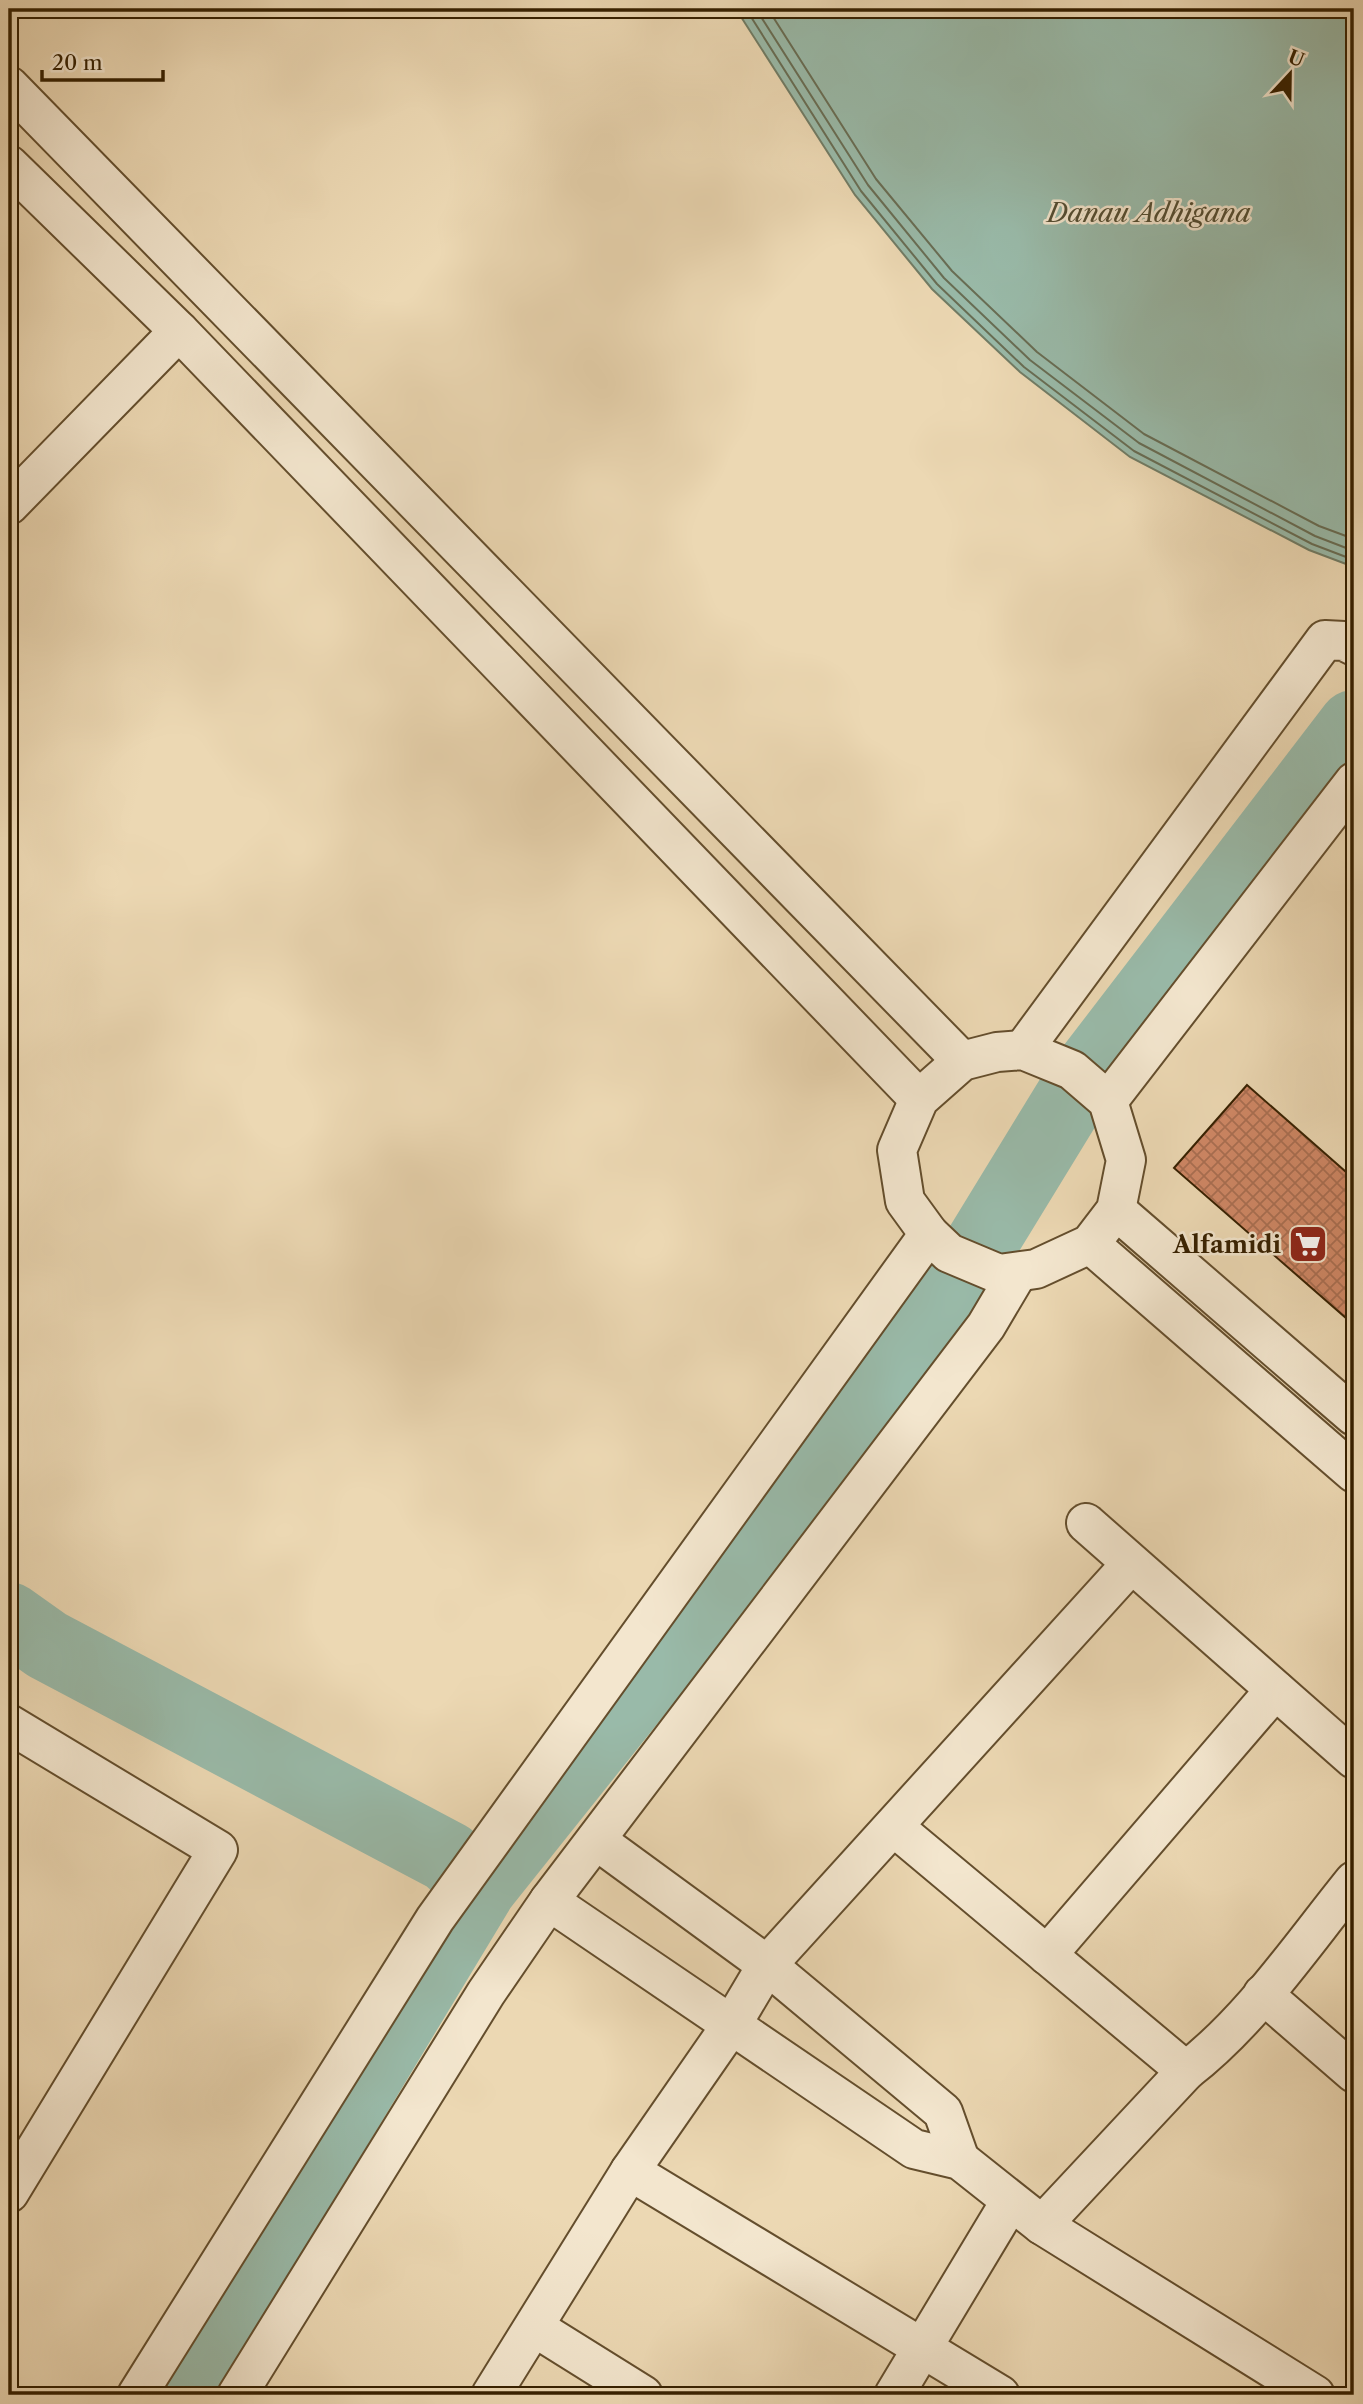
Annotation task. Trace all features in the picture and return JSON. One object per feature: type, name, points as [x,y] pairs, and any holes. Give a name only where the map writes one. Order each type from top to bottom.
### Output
[{"type":"street","points":[[9,86],[962,1061]]},
{"type":"street","points":[[9,165],[179,331],[919,1100]]},
{"type":"street","points":[[9,505],[179,331]]},
{"type":"street","points":[[1030,1053],[1325,640],[1349,644]]},
{"type":"street","points":[[544,713],[583,671]]},
{"type":"street","points":[[1103,1096],[1354,782]]},
{"type":"street","points":[[997,1052],[1030,1053],[1072,1070],[1103,1096],[1126,1160],[1116,1210],[1090,1244],[1036,1269],[1008,1273],[939,1244],[905,1201],[897,1150],[919,1100],[962,1061],[997,1052]]},
{"type":"street","points":[[1116,1210],[1354,1416]]},
{"type":"street","points":[[137,2395],[435,1919],[939,1244]]},
{"type":"street","points":[[1090,1244],[1354,1473]]},
{"type":"street","points":[[237,2395],[486,1993],[550,1901],[986,1326],[1008,1273]]},
{"type":"street","points":[[1086,1523],[1354,1759]]},
{"type":"street","points":[[491,2395],[630,2171],[732,2024],[767,1965],[1130,1564]]},
{"type":"street","points":[[1047,1955],[1275,1689]]},
{"type":"street","points":[[9,1724],[218,1850],[9,2193]]},
{"type":"street","points":[[894,1827],[1186,2071]]},
{"type":"street","points":[[596,1840],[767,1965],[943,2112],[960,2160]]},
{"type":"street","points":[[1042,2225],[1186,2071],[1205,2056],[1263,1994],[1354,1881]]},
{"type":"street","points":[[550,1901],[914,2149],[960,2160],[1042,2225],[1315,2395]]},
{"type":"street","points":[[1263,1994],[1354,2073]]},
{"type":"street","points":[[630,2171],[1000,2395]]},
{"type":"street","points":[[894,2395],[1010,2202]]},
{"type":"street","points":[[534,2327],[643,2395]]},
{"type":"water","name":"Danau Adhigana","points":[[736,9],[1354,9],[1354,567],[1309,550],[1130,457],[1020,372],[932,289],[855,195]]},
{"type":"building","name":"Alfamidi","points":[[1247,1085],[1354,1179],[1354,1309],[1346,1318],[1174,1168]]},
{"type":"waterway","points":[[175,2395],[481,1887],[916,1342],[966,1269],[1078,1086],[1354,726]]},
{"type":"waterway","points":[[9,1618],[47,1645],[448,1857],[481,1887]]},
{"type":"place","name":"Alfamidi","points":[[1308,1244]]}]
